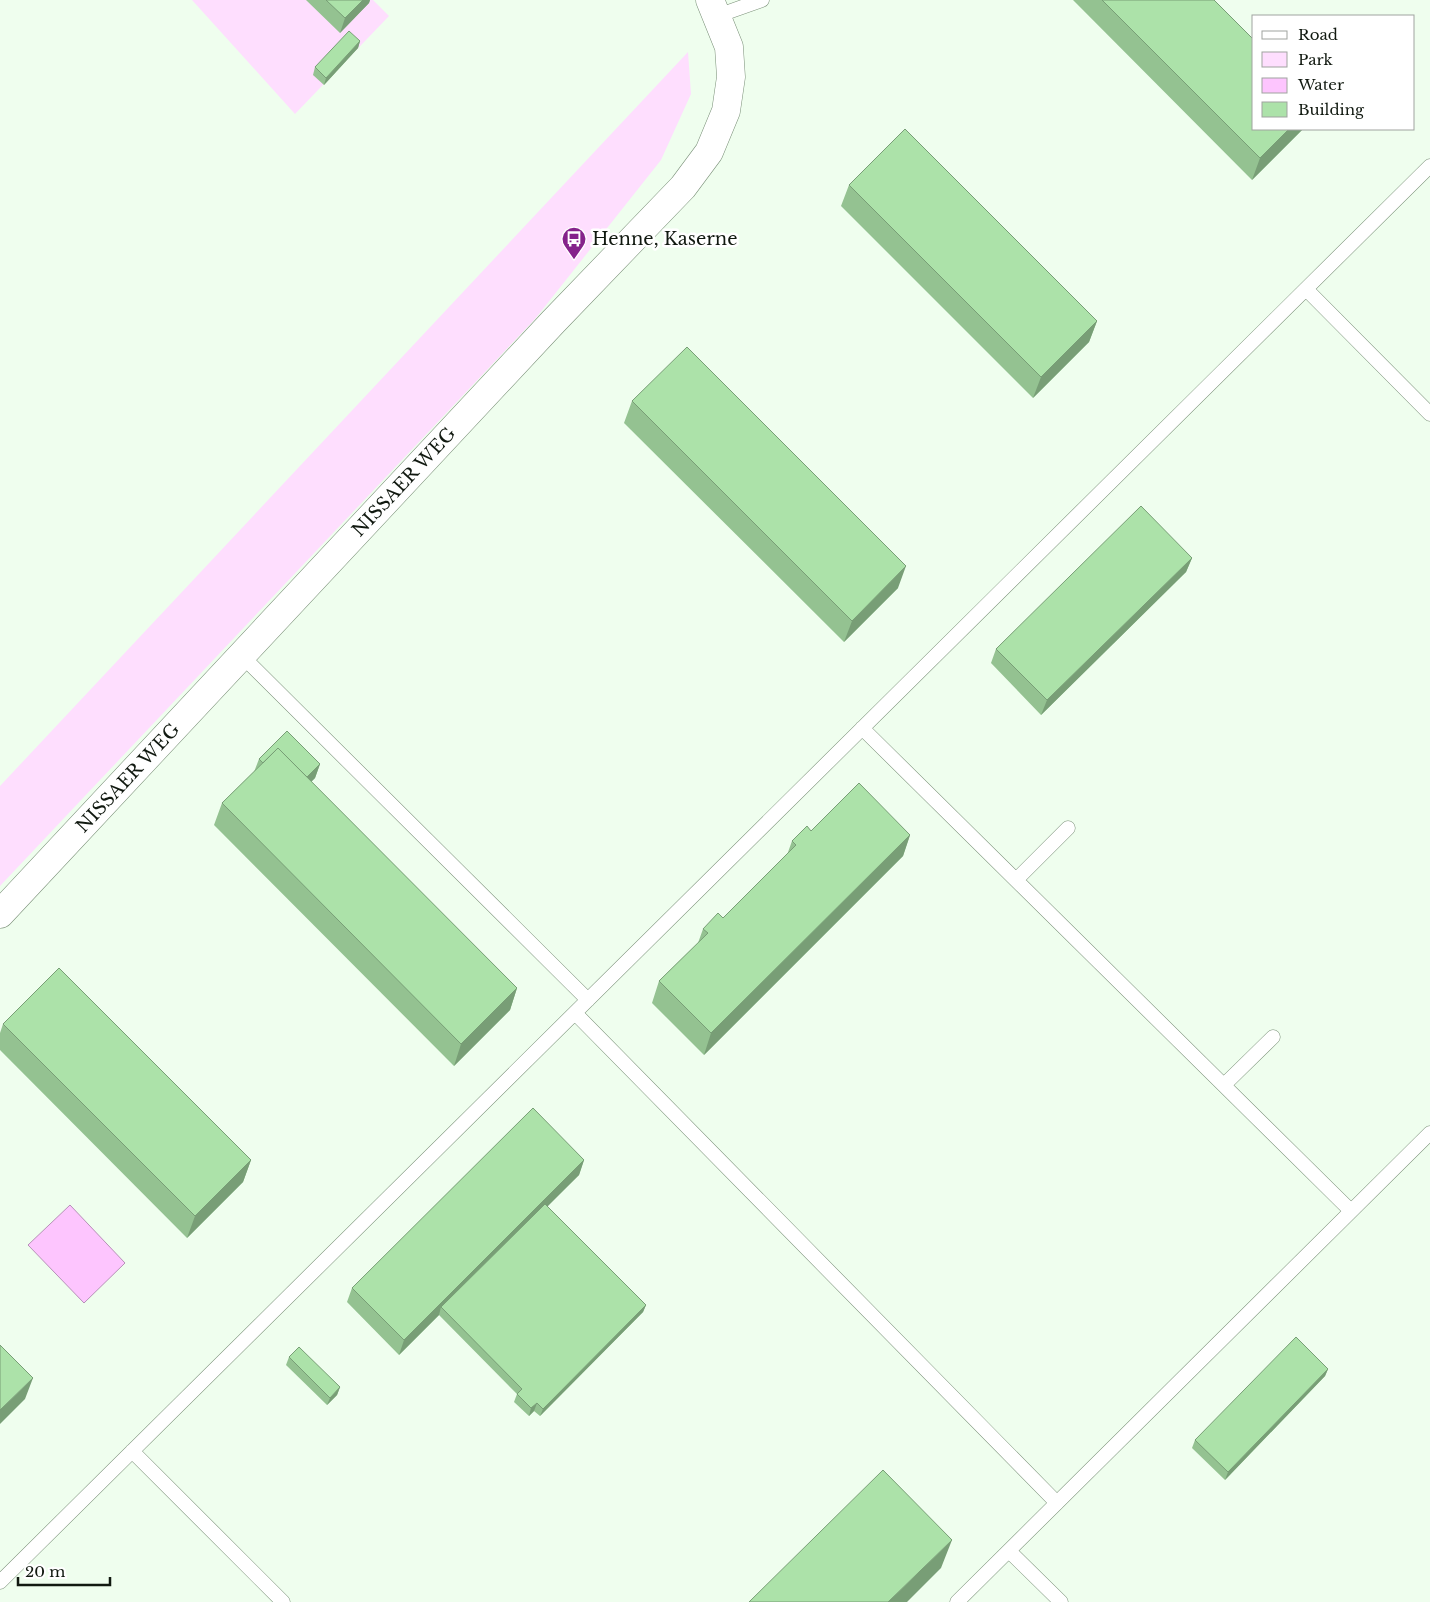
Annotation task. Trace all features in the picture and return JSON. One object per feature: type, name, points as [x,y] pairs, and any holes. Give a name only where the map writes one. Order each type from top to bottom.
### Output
[{"type":"street","name":"NISSAER WEG","points":[[0,914],[547,329],[683,187],[710,152],[726,111],[732,77],[729,46],[714,8]]},
{"type":"lane","points":[[714,8],[762,0]]},
{"type":"lane","points":[[0,1582],[1430,166]]},
{"type":"lane","points":[[1306,289],[1430,414]]},
{"type":"lane","points":[[242,656],[588,1000]]},
{"type":"lane","points":[[862,728],[1352,1211]]},
{"type":"lane","points":[[1016,880],[1068,828]]},
{"type":"lane","points":[[575,1013],[1057,1503]]},
{"type":"lane","points":[[1224,1085],[1273,1037]]},
{"type":"lane","points":[[957,1602],[1430,1133]]},
{"type":"lane","points":[[132,1451],[283,1602]]},
{"type":"lane","points":[[1009,1551],[1061,1602]]},
{"type":"green space","points":[[192,0],[373,0],[389,16],[295,114]]},
{"type":"green space","points":[[688,52],[691,94],[661,160],[535,319],[0,886],[0,786]]},
{"type":"water","points":[[70,1205],[125,1263],[84,1303],[28,1245]]},
{"type":"building","points":[[326,0],[363,0],[345,18]]},
{"type":"building","points":[[1102,0],[1214,0],[1252,38],[1252,130],[1288,130],[1260,158]]},
{"type":"building","points":[[349,31],[360,41],[326,78],[315,67]]},
{"type":"building","points":[[905,129],[1097,321],[1041,377],[849,185]]},
{"type":"building","points":[[687,347],[906,566],[852,621],[632,401]]},
{"type":"building","points":[[1141,506],[1192,558],[1047,700],[996,649]]},
{"type":"building","points":[[287,731],[320,764],[307,777],[278,748],[263,763],[259,759]]},
{"type":"building","points":[[278,748],[517,988],[461,1044],[222,803]]},
{"type":"building","points":[[859,783],[910,835],[711,1033],[659,981],[708,933],[703,929],[718,913],[723,918],[796,845],[792,841],[807,826],[811,831]]},
{"type":"building","points":[[59,968],[251,1160],[195,1216],[3,1024]]},
{"type":"building","points":[[533,1108],[584,1160],[404,1340],[352,1288]]},
{"type":"building","points":[[545,1204],[646,1305],[543,1409],[537,1403],[531,1408],[517,1394],[522,1389],[441,1307]]},
{"type":"building","points":[[1296,1337],[1328,1369],[1228,1472],[1195,1440]]},
{"type":"building","points":[[0,1345],[33,1378],[0,1410]]},
{"type":"building","points":[[299,1347],[340,1387],[330,1398],[289,1357]]},
{"type":"building","points":[[883,1470],[952,1540],[888,1602],[749,1602]]},
{"type":"place","name":"Henne, Kaserne","points":[[574,260]]}]
